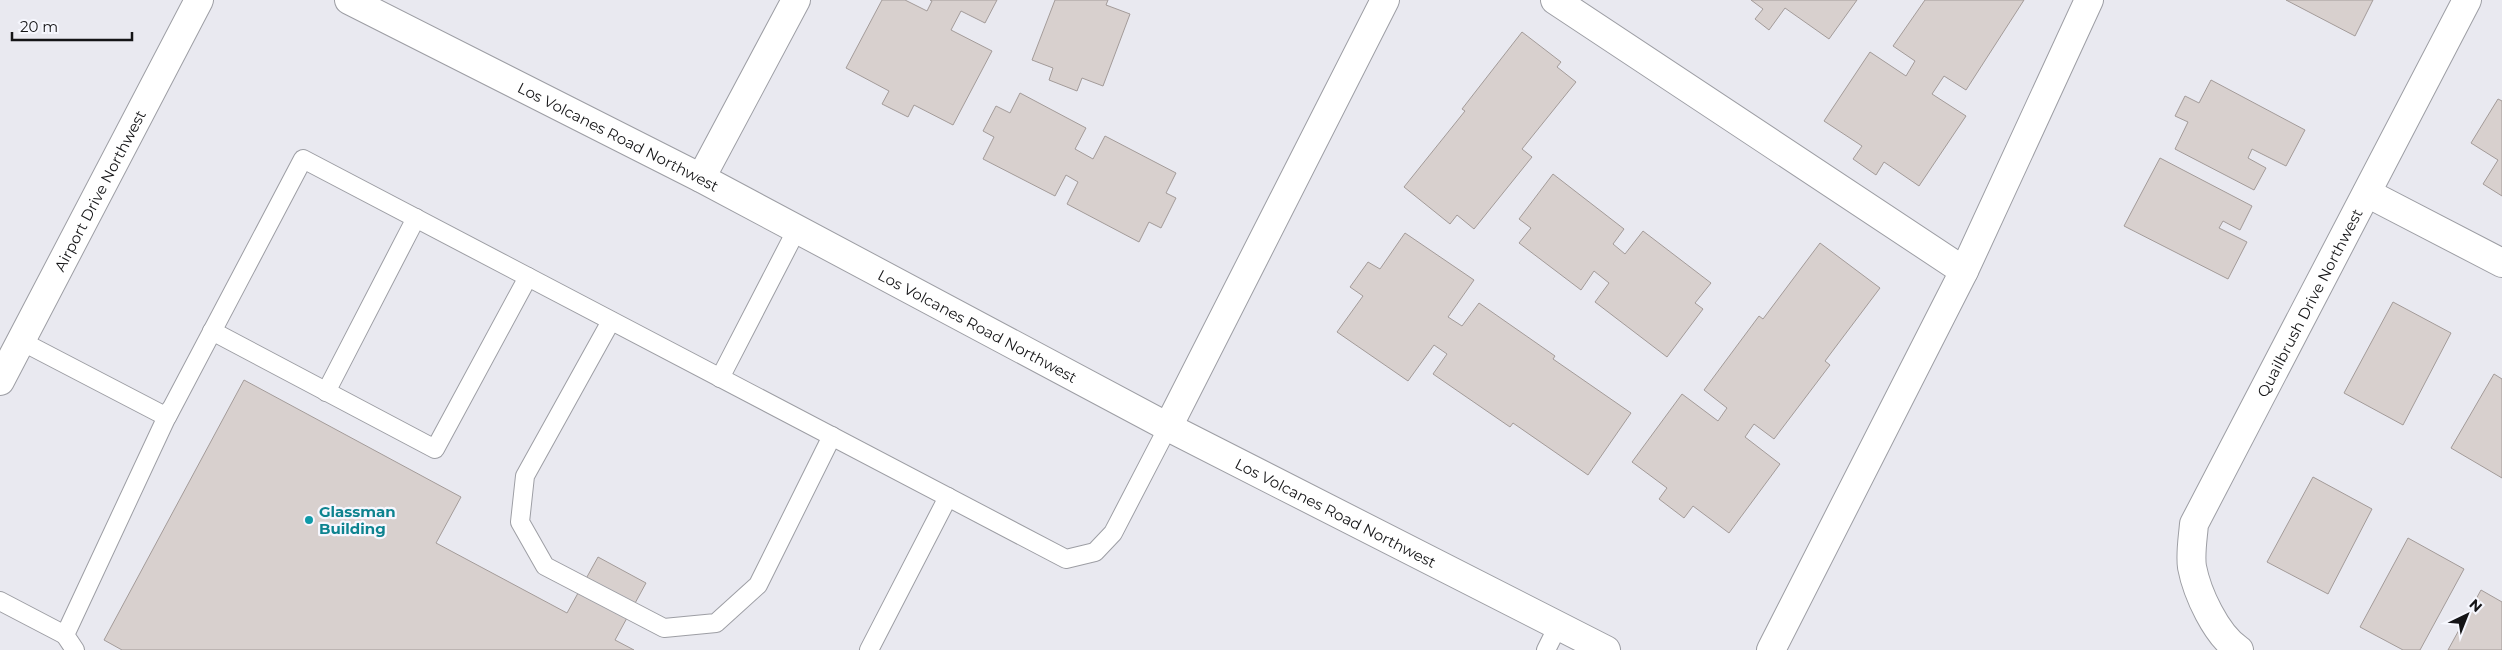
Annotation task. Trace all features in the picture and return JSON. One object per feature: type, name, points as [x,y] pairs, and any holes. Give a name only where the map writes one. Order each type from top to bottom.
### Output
[{"type":"street","name":"Airport Drive Northwest","points":[[0,381],[199,0]]},
{"type":"street","name":"Los Volcanes Road Northwest","points":[[349,0],[701,178],[1168,426],[1606,650]]},
{"type":"street","points":[[701,178],[796,0]]},
{"type":"street","points":[[1168,426],[1385,0]]},
{"type":"street","points":[[1555,0],[1964,271]]},
{"type":"street","points":[[1771,650],[1964,271],[2089,0]]},
{"type":"street","name":"Quailbrush Drive Northwest","points":[[2239,650],[2232,646],[2208,614],[2192,566],[2194,524],[2467,0]]},
{"type":"street","points":[[2367,193],[2502,263]]},
{"type":"lane","points":[[0,601],[70,643],[170,410],[303,159],[1066,559],[1095,552],[1112,533],[1168,426]]},
{"type":"lane","points":[[326,392],[416,218]]},
{"type":"lane","points":[[720,378],[797,229]]},
{"type":"lane","points":[[212,331],[435,449],[528,277]]},
{"type":"lane","points":[[611,321],[525,476],[520,522],[545,566],[664,628],[716,623],[758,585],[832,436]]},
{"type":"lane","points":[[21,341],[167,417],[170,410]]},
{"type":"lane","points":[[869,650],[948,497]]},
{"type":"lane","points":[[1546,650],[1558,626]]},
{"type":"building","points":[[882,0],[905,0],[927,11],[932,1],[930,0],[997,0],[985,23],[961,11],[951,30],[992,51],[953,125],[914,105],[908,117],[882,104],[889,91],[846,68]]},
{"type":"building","points":[[1055,0],[1108,0],[1106,5],[1130,14],[1103,86],[1082,78],[1077,91],[1049,80],[1053,68],[1032,60]]},
{"type":"building","points":[[1751,0],[1857,0],[1829,39],[1785,8],[1769,30],[1755,19],[1763,9]]},
{"type":"building","points":[[1925,0],[2024,0],[1966,90],[1944,76],[1932,94],[1966,116],[1919,186],[1884,162],[1876,175],[1853,159],[1862,146],[1824,121],[1870,52],[1906,76],[1915,61],[1893,46]]},
{"type":"building","points":[[2286,0],[2373,0],[2355,36]]},
{"type":"building","points":[[1522,32],[1561,62],[1557,67],[1576,82],[1522,149],[1532,157],[1474,229],[1457,215],[1450,224],[1404,187],[1465,111],[1462,109]]},
{"type":"building","points":[[2211,80],[2305,130],[2286,166],[2252,149],[2248,158],[2266,168],[2254,190],[2175,149],[2188,122],[2175,116],[2185,96],[2199,103]]},
{"type":"building","points":[[1020,93],[1086,128],[1075,149],[1093,159],[1105,136],[1176,173],[1166,193],[1176,198],[1161,228],[1149,222],[1139,242],[1067,204],[1078,182],[1066,175],[1055,196],[983,159],[994,137],[983,131],[996,106],[1010,113]]},
{"type":"building","points":[[2498,99],[2502,101],[2502,196],[2483,184],[2498,160],[2471,143]]},
{"type":"building","points":[[2160,158],[2252,206],[2240,230],[2223,221],[2219,228],[2247,242],[2228,279],[2124,226]]},
{"type":"building","points":[[1553,174],[1624,229],[1613,244],[1625,254],[1643,231],[1711,283],[1695,303],[1703,309],[1667,357],[1595,302],[1609,283],[1594,271],[1581,290],[1519,243],[1531,228],[1519,219]]},
{"type":"building","points":[[1405,233],[1474,280],[1448,317],[1462,326],[1479,303],[1555,356],[1553,359],[1631,413],[1588,475],[1513,423],[1510,427],[1433,374],[1447,354],[1434,345],[1408,381],[1337,332],[1363,296],[1350,287],[1368,262],[1380,269]]},
{"type":"building","points":[[1820,243],[1880,288],[1825,361],[1830,365],[1774,439],[1754,424],[1745,437],[1780,464],[1729,533],[1693,506],[1684,518],[1659,499],[1667,488],[1632,462],[1682,394],[1718,421],[1727,408],[1704,390],[1759,316],[1763,319]]},
{"type":"building","points":[[2393,302],[2451,333],[2403,425],[2344,393]]},
{"type":"building","points":[[2494,374],[2502,379],[2502,478],[2451,448]]},
{"type":"building","name":"Glassman Building","points":[[244,380],[461,497],[436,543],[567,613],[598,557],[646,583],[615,640],[634,650],[122,650],[104,640]]},
{"type":"building","points":[[2313,477],[2372,509],[2328,594],[2267,562]]},
{"type":"building","points":[[2408,538],[2464,569],[2420,650],[2403,650],[2360,627]]},
{"type":"building","points":[[2481,590],[2502,602],[2502,650],[2448,650]]},
{"type":"place","name":"Glassman Building","points":[[309,520]]}]
